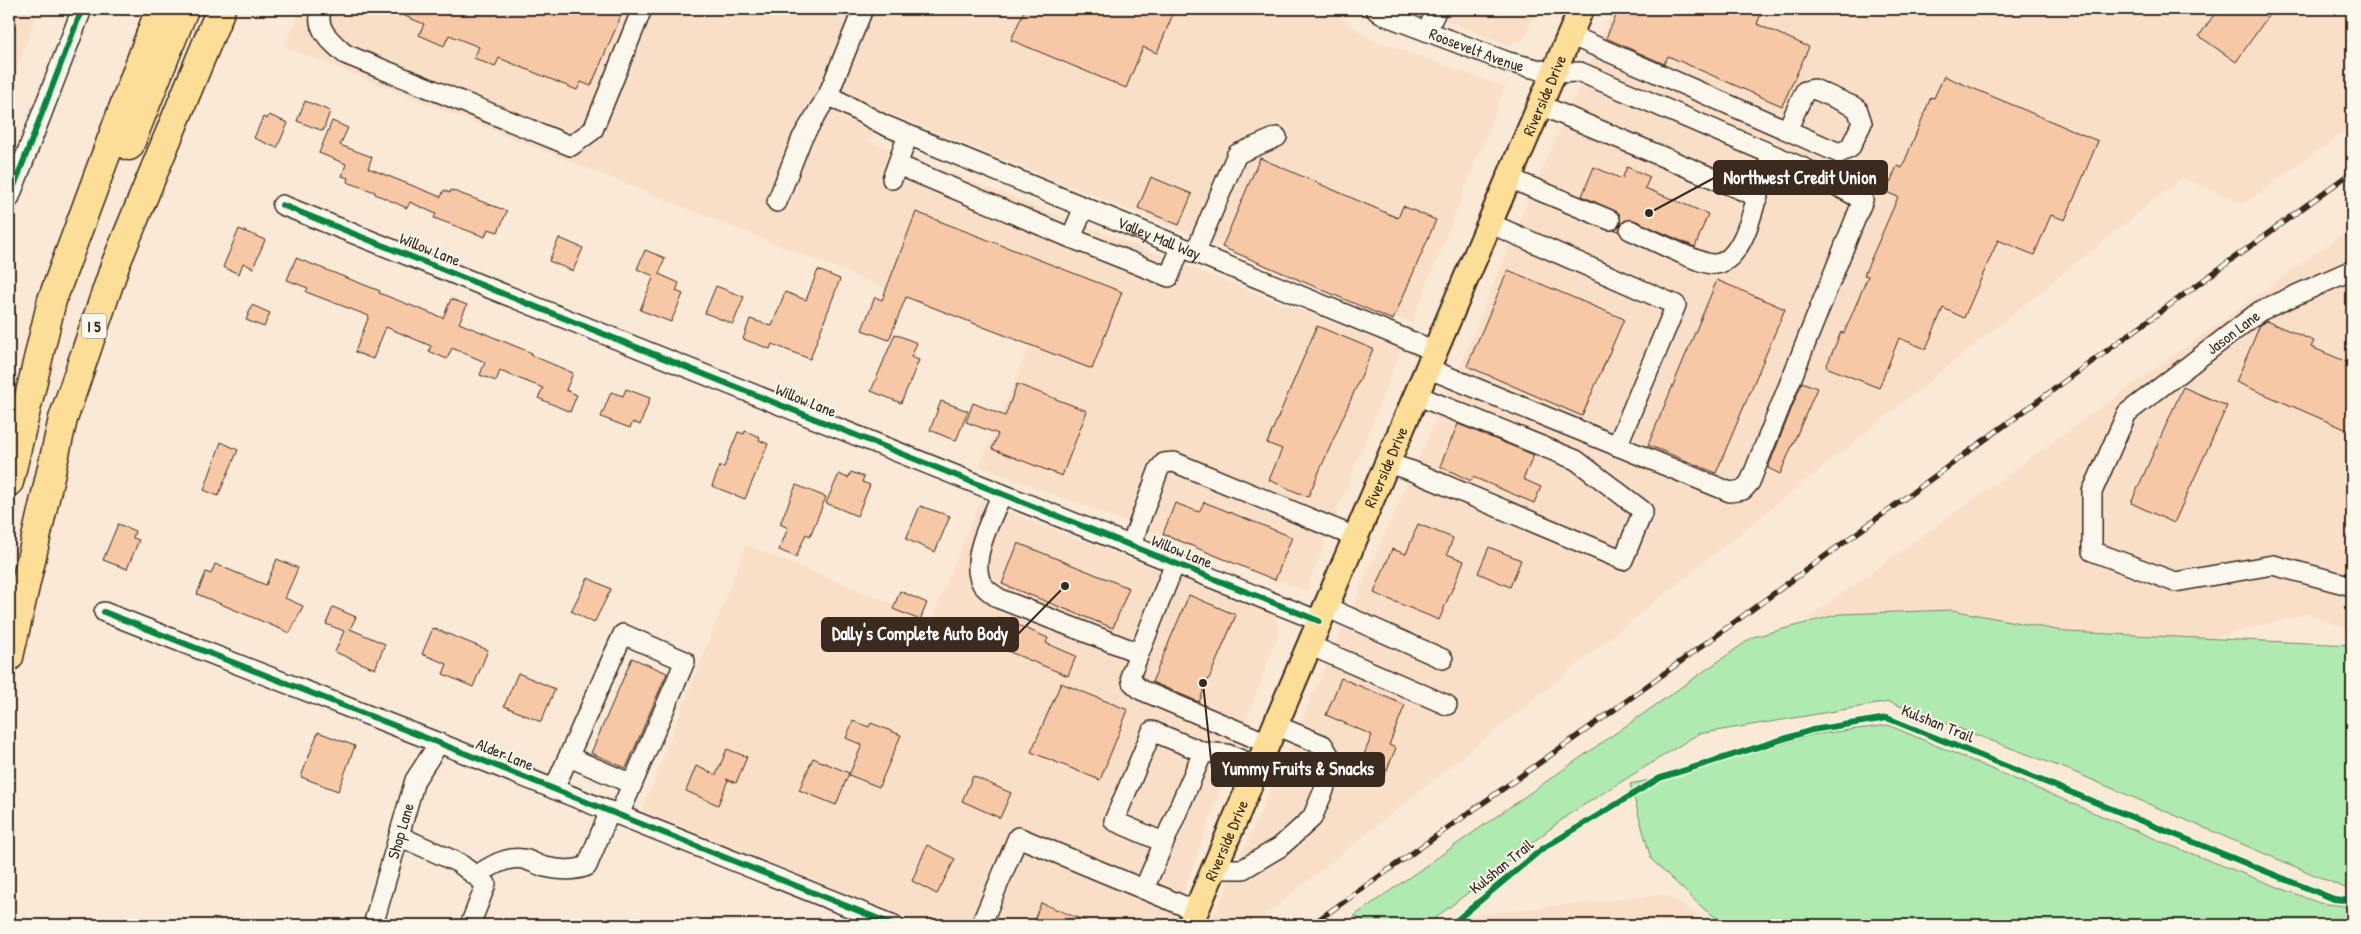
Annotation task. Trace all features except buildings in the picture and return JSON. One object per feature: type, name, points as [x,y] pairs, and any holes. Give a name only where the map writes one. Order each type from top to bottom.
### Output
[{"type":"highway","points":[[10,478],[52,300],[160,9]]},
{"type":"highway","name":"I 5","points":[[10,478],[47,360],[184,9]]},
{"type":"highway","name":"I 5","points":[[9,657],[63,418],[116,263],[221,9]]},
{"type":"main road","name":"Riverside Drive","points":[[1193,918],[1570,35],[1574,10]]},
{"type":"street","points":[[9,199],[82,9]]},
{"type":"street","points":[[322,9],[320,12],[324,34],[345,54],[572,146],[593,130],[642,9]]},
{"type":"street","points":[[777,202],[802,138],[828,95],[863,9]]},
{"type":"street","name":"Roosevelt Avenue","points":[[1375,9],[1381,14],[1508,62],[1553,73],[1580,72],[1806,169]]},
{"type":"street","points":[[1427,31],[1436,9]]},
{"type":"street","points":[[1570,35],[1839,153],[1850,148],[1862,123],[1857,108],[1814,89],[1805,91],[1787,130]]},
{"type":"street","name":"Valley Mall Way","points":[[828,95],[884,126],[1188,250],[1617,446],[1730,492],[1743,490],[1750,482],[1863,200],[1806,169]]},
{"type":"street","points":[[1540,105],[1758,197]]},
{"type":"street","points":[[908,135],[895,172],[1169,277],[1188,250],[1237,154],[1277,137]]},
{"type":"street","points":[[1806,169],[1816,144]]},
{"type":"street","points":[[1630,230],[1708,263],[1724,263],[1731,258],[1752,218],[1760,183],[1772,156]]},
{"type":"street","points":[[1508,178],[1610,220]]},
{"type":"street","name":"Willow Lane","points":[[282,205],[1175,563],[1443,658]]},
{"type":"street","points":[[1071,238],[1084,207]]},
{"type":"street","points":[[1490,223],[1676,305],[1617,446]]},
{"type":"street","name":"Jason Lane","points":[[2352,270],[2260,311],[2126,413],[2092,492],[2092,551],[2175,582],[2273,565],[2352,586]]},
{"type":"street","points":[[1387,463],[1412,471],[1623,560],[1643,510],[1576,460],[1416,395]]},
{"type":"street","points":[[1130,545],[1159,469],[1164,464],[1174,462],[1356,537]]},
{"type":"street","points":[[1002,494],[981,547],[978,571],[982,584],[1000,599],[1139,653]]},
{"type":"street","points":[[1175,563],[1130,679],[1136,686],[1271,734],[1323,745],[1332,760],[1324,790],[1312,818],[1280,847],[1243,869],[1213,869]]},
{"type":"street","name":"Alder Lane","points":[[104,612],[440,743],[894,925]]},
{"type":"street","points":[[476,876],[491,865],[508,859],[522,858],[546,867],[577,870],[587,866],[632,784],[685,661],[623,634],[554,789]]},
{"type":"street","points":[[1309,645],[1447,705]]},
{"type":"street","points":[[1164,842],[1114,821],[1152,731],[1203,752],[1227,754],[1257,766]]},
{"type":"street","name":"Shop Lane","points":[[373,925],[415,780],[440,743]]},
{"type":"street","points":[[1144,889],[1203,752]]},
{"type":"street","points":[[569,757],[632,784]]},
{"type":"street","points":[[399,836],[459,863],[486,884],[470,925]]},
{"type":"street","points":[[981,925],[1018,836],[1144,889],[1193,918]]},
{"type":"shaded area","points":[[9,9],[39,9],[9,87]]},
{"type":"shaded area","points":[[302,9],[1332,9],[1366,37],[1505,87],[1412,323],[885,112],[870,141],[1401,350],[1306,591],[980,466],[1029,346],[283,46]]},
{"type":"shaded area","points":[[1416,9],[1536,9],[1524,39],[1508,45]]},
{"type":"shaded area","points":[[1614,9],[2352,9],[2352,126],[2244,204],[2182,178],[1253,925],[1210,925],[1460,366],[1524,209]]},
{"type":"shaded area","points":[[2352,227],[2352,630],[2307,614],[2185,645],[1805,620]]},
{"type":"shaded area","points":[[980,501],[1273,614],[1280,629],[1171,925],[927,925],[642,811],[746,545],[932,620]]},
{"type":"shaded area","points":[[1664,894],[1714,925],[1383,925]]},
{"type":"green space","points":[[1952,610],[2067,632],[2352,645],[2352,891],[2069,770],[1889,702],[1698,734],[1568,815],[1429,923],[1421,925],[1372,925],[1354,916],[1753,637],[1840,614]]},
{"type":"green space","points":[[1888,725],[2172,846],[2319,903],[2352,907],[2352,925],[1728,925],[1705,910],[1651,859],[1630,784],[1691,772],[1811,735]]},
{"type":"railway","points":[[1311,925],[1621,705],[2352,172]]},
{"type":"cycle path","points":[[9,199],[82,9]]},
{"type":"cycle path","points":[[282,205],[1319,621]]},
{"type":"cycle path","points":[[104,612],[439,743],[894,925]]},
{"type":"cycle path","name":"Kulshan Trail","points":[[1451,925],[1542,849],[1660,778],[1812,730],[1887,718],[2334,899],[2352,901]]},
{"type":"place","name":"Northwest Credit Union","points":[[1649,213]]},
{"type":"place","name":"Dally's Complete Auto Body","points":[[1065,586]]},
{"type":"place","name":"Yummy Fruits & Snacks","points":[[1203,683]]}]
